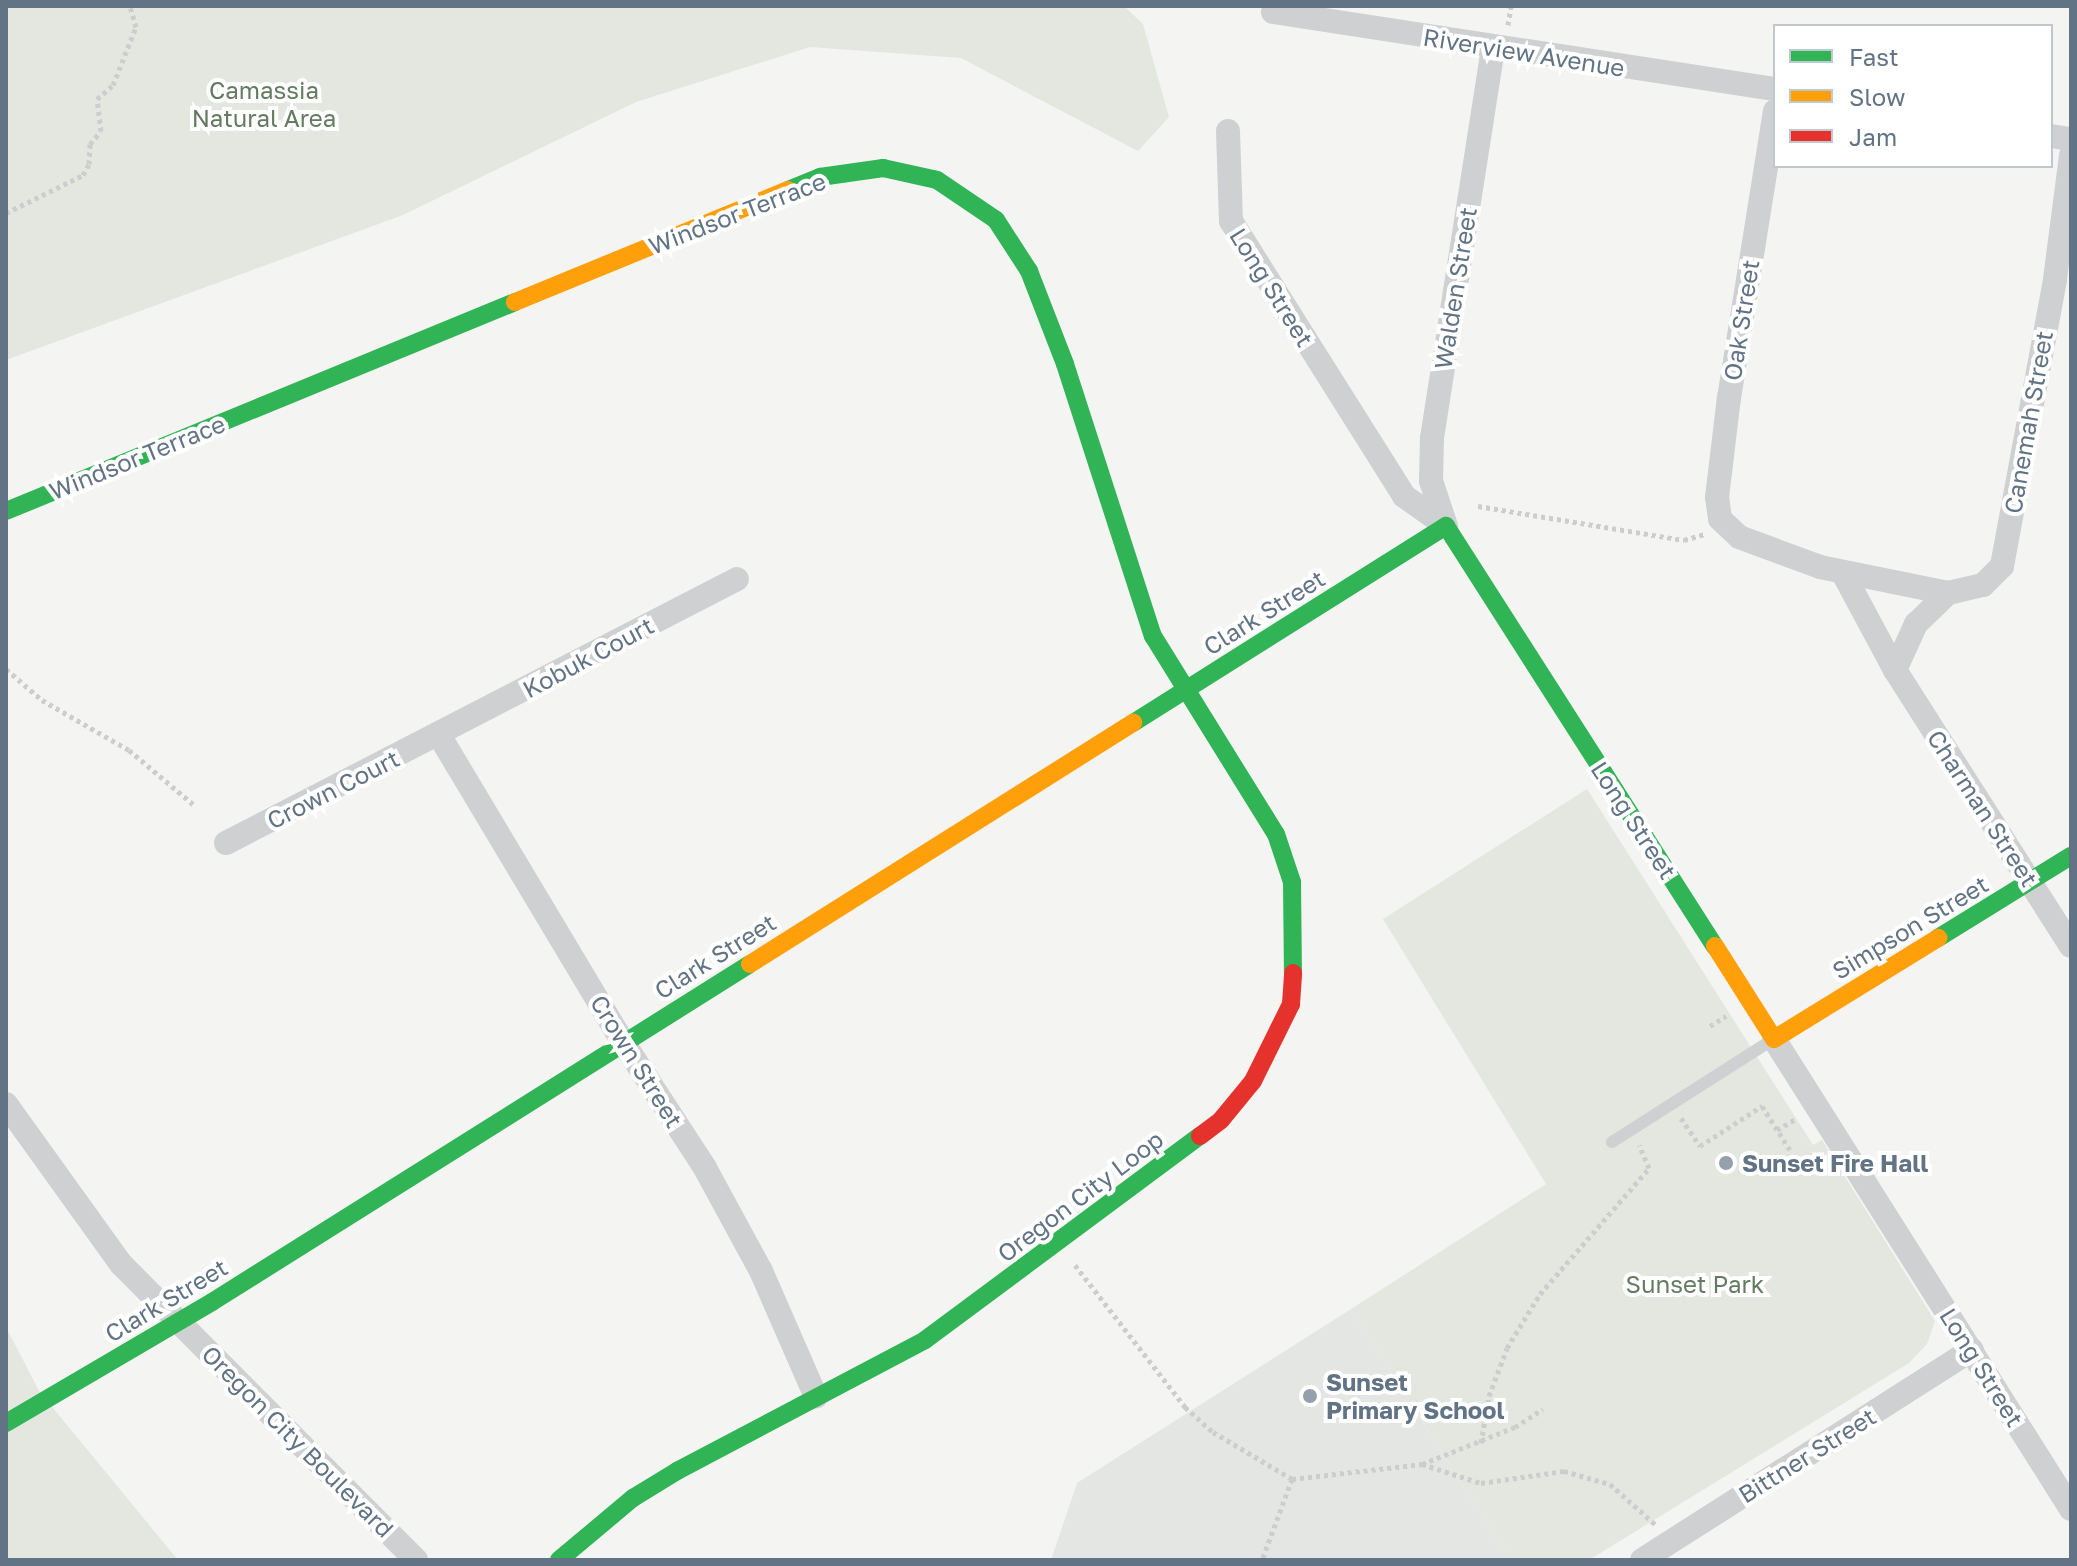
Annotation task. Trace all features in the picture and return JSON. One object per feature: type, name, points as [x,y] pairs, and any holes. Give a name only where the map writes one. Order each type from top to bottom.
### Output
[{"type":"street","name":"Riverview Avenue","points":[[1273,12],[1493,49],[1773,89]]},
{"type":"street","name":"Walden Street","points":[[1446,526],[1431,481],[1432,438],[1493,49]]},
{"type":"street","name":"Oak Street","points":[[1773,124],[1717,497],[1726,528],[1844,575]]},
{"type":"street","name":"Long Street","points":[[1228,131],[1231,221],[1404,496],[1446,526],[2071,1509]]},
{"type":"street","name":"Canemah Street","points":[[1948,593],[1983,585],[2002,566],[2055,279],[2071,155]]},
{"type":"street","name":"Windsor Terrace","points":[[6,511],[820,177],[883,168],[937,180],[978,204],[1010,238],[1029,271],[1065,364],[1153,636],[1183,691]]},
{"type":"street","name":"Clark Street","points":[[6,1423],[178,1323],[1446,526]]},
{"type":"street","points":[[1844,575],[1948,593]]},
{"type":"street","name":"Charman Street","points":[[1844,575],[1895,670],[2071,946]]},
{"type":"street","name":"Kobuk Court","points":[[439,735],[737,579]]},
{"type":"street","points":[[1895,670],[1916,624],[1948,593]]},
{"type":"street","name":"Oregon City Loop","points":[[559,1560],[633,1498],[925,1340],[1221,1120],[1253,1081],[1278,1039],[1291,1004],[1295,974],[1292,882],[1276,834],[1183,691]]},
{"type":"street","name":"Crown Court","points":[[226,843],[439,735]]},
{"type":"street","name":"Crown Street","points":[[439,735],[744,1239],[816,1397]]},
{"type":"street","name":"Simpson Street","points":[[1774,1039],[2071,856]]},
{"type":"street","points":[[6,1104],[121,1264],[178,1323]]},
{"type":"street","name":"Oregon City Boulevard","points":[[178,1323],[416,1560]]},
{"type":"street","name":"Bittner Street","points":[[1642,1560],[1972,1350]]},
{"type":"lane","points":[[1612,1142],[1774,1039]]},
{"type":"path","points":[[6,213],[83,175],[89,164],[90,144],[101,131],[97,99],[113,85],[136,27],[130,6]]},
{"type":"path","points":[[1478,506],[1684,540],[1698,536]]},
{"type":"path","points":[[6,669],[42,700],[129,750],[193,804]]},
{"type":"path","points":[[1710,1026],[1720,1019]]},
{"type":"path","points":[[1672,1104],[1700,1146],[1762,1106],[1790,1150]]},
{"type":"path","points":[[1777,1130],[1798,1117]]},
{"type":"path","points":[[1481,1443],[1489,1396],[1507,1348],[1540,1294],[1649,1168],[1644,1153]]},
{"type":"path","points":[[1075,1265],[1185,1407],[1213,1432],[1292,1479],[1422,1464],[1481,1443],[1543,1409]]},
{"type":"path","points":[[1422,1464],[1481,1483],[1564,1471],[1610,1484],[1643,1509],[1670,1542]]},
{"type":"path","points":[[1262,1560],[1292,1479]]},
{"type":"shaded area","name":"Sunset Primary School","points":[[1351,1309],[1510,1560],[1051,1560],[1077,1483]]},
{"type":"green space","name":"Camassia Natural Area","points":[[6,6],[1124,6],[1143,24],[1169,117],[1138,151],[961,58],[810,47],[636,102],[403,215],[6,360]]},
{"type":"green space","name":"Sunset Park","points":[[1587,789],[1813,1145],[1822,1140],[1935,1321],[1927,1344],[1909,1363],[1589,1560],[1510,1560],[1351,1309],[1546,1184],[1383,919]]},
{"type":"green space","points":[[6,1327],[39,1391],[178,1560],[6,1560]]},
{"type":"traffic: fast","points":[[788,190],[820,177],[883,168],[937,180],[996,220],[1029,271],[1065,364],[1153,636],[1276,834],[1292,882],[1293,973]]},
{"type":"traffic: fast","points":[[6,511],[515,302]]},
{"type":"traffic: fast","points":[[1133,723],[1446,526],[1715,946]]},
{"type":"traffic: fast","points":[[1938,938],[2071,856]]},
{"type":"traffic: fast","points":[[6,1423],[212,1302],[750,964]]},
{"type":"traffic: fast","points":[[559,1560],[633,1498],[677,1471],[925,1340],[1200,1136]]},
{"type":"traffic: slow","points":[[515,302],[788,190]]},
{"type":"traffic: slow","points":[[750,964],[1133,723]]},
{"type":"traffic: slow","points":[[1715,946],[1774,1039],[1938,938]]},
{"type":"traffic: jam","points":[[1200,1136],[1221,1120],[1253,1081],[1291,1004],[1293,973]]},
{"type":"place","name":"Sunset Fire Hall","points":[[1726,1163]]},
{"type":"place","name":"Sunset Primary School","points":[[1310,1396]]}]
